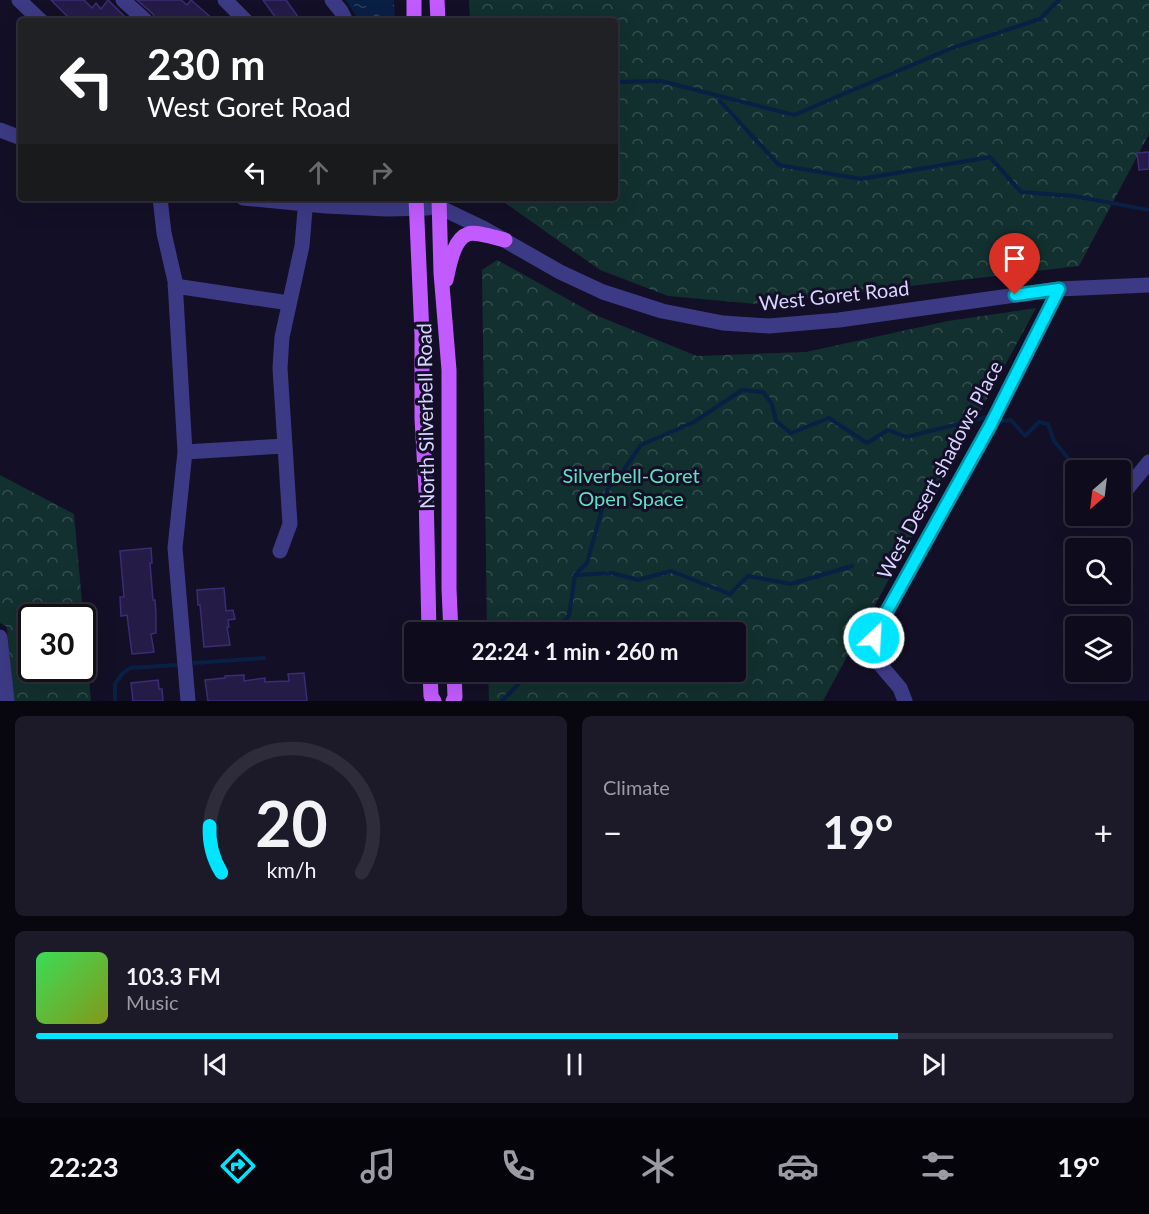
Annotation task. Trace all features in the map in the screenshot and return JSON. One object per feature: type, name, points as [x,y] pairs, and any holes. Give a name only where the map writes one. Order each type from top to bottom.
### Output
[{"type":"main road","points":[[414,0],[414,18]]},
{"type":"main road","points":[[438,0],[438,18]]},
{"type":"main road","name":"North Silverbell Road","points":[[416,201],[422,335],[422,418],[427,512],[429,622]]},
{"type":"main road","name":"North Silverbell Road","points":[[440,202],[449,370],[449,588],[451,622]]},
{"type":"main road","points":[[443,291],[457,243],[467,234],[505,240]]},
{"type":"main road","points":[[430,682],[431,696],[435,701]]},
{"type":"main road","points":[[453,701],[455,698],[454,682]]},
{"type":"street","points":[[19,0],[39,18]]},
{"type":"street","points":[[123,0],[143,18]]},
{"type":"street","points":[[225,0],[243,18]]},
{"type":"street","points":[[332,0],[344,18]]},
{"type":"street","points":[[0,130],[18,137]]},
{"type":"street","points":[[160,201],[164,233],[175,286],[184,452],[175,548],[188,701]]},
{"type":"street","points":[[280,551],[290,524],[279,368],[282,337],[302,246],[306,201]]},
{"type":"street","name":"West Goret Road","points":[[306,201],[327,206],[416,201],[440,202],[560,272],[603,292],[662,311],[723,323],[769,326],[839,320],[1059,289],[1149,285]]},
{"type":"street","points":[[175,286],[289,303]]},
{"type":"street","name":"West Desert shadows Place","points":[[905,701],[900,688],[877,661],[874,638],[991,424],[1059,289]]},
{"type":"street","points":[[184,452],[285,446]]},
{"type":"street","points":[[1131,484],[1149,462]]},
{"type":"street","points":[[0,637],[7,701]]},
{"type":"green space","points":[[469,0],[1149,0],[1149,134],[1079,266],[757,304],[668,296],[600,270],[502,201],[618,201],[618,18],[470,18]]},
{"type":"green space","name":"Silverbell-Goret Open Space","points":[[497,260],[598,316],[697,356],[806,352],[948,321],[1036,308],[823,701],[489,701],[488,682],[746,682],[746,622],[487,622],[482,270]]},
{"type":"green space","points":[[0,475],[74,514],[82,604],[18,604],[18,682],[89,682],[91,701],[13,701],[7,627],[0,623]]},
{"type":"water","points":[[346,0],[394,0],[395,18],[357,18]]},
{"type":"building","points":[[51,0],[84,0],[92,8],[96,3],[101,9],[108,0],[126,18],[69,18]]},
{"type":"building","points":[[137,0],[181,0],[187,5],[191,0],[212,18],[155,18]]},
{"type":"building","points":[[263,0],[286,0],[299,18],[276,18]]},
{"type":"building","points":[[1149,152],[1149,169],[1139,170],[1137,153]]},
{"type":"building","points":[[151,548],[152,563],[150,563],[156,613],[156,633],[151,634],[154,652],[132,654],[127,615],[121,616],[120,597],[124,597],[120,551]]},
{"type":"building","points":[[224,588],[226,611],[233,610],[235,619],[228,620],[230,645],[204,647],[197,590]]},
{"type":"building","points":[[304,673],[307,701],[208,701],[205,680],[244,675],[244,681],[265,678],[265,682],[289,681],[288,674]]},
{"type":"building","points":[[158,680],[159,689],[162,689],[163,701],[133,701],[131,683]]},
{"type":"waterway","points":[[618,82],[661,81],[794,115],[952,48],[1040,19],[1059,0]]},
{"type":"waterway","points":[[720,101],[779,165],[861,179],[990,157],[1021,192],[1074,196],[1149,210]]},
{"type":"waterway","points":[[564,622],[569,615],[575,575],[587,563],[608,488],[641,445],[694,422],[742,390],[763,392],[772,404],[776,421],[791,433],[829,418],[867,443],[888,430],[906,437],[987,417]]},
{"type":"waterway","points":[[1003,421],[1011,420],[1025,436],[1039,422],[1048,424],[1054,441],[1070,460]]},
{"type":"waterway","points":[[576,575],[612,573],[638,580],[671,571],[730,594],[748,576],[791,584],[852,566]]},
{"type":"waterway","points":[[195,663],[264,658]]},
{"type":"waterway","points":[[115,701],[115,684],[130,668],[176,665]]},
{"type":"waterway","points":[[502,701],[520,682]]},
{"type":"route","points":[[874,638],[991,424],[1059,289],[1015,295]]}]
